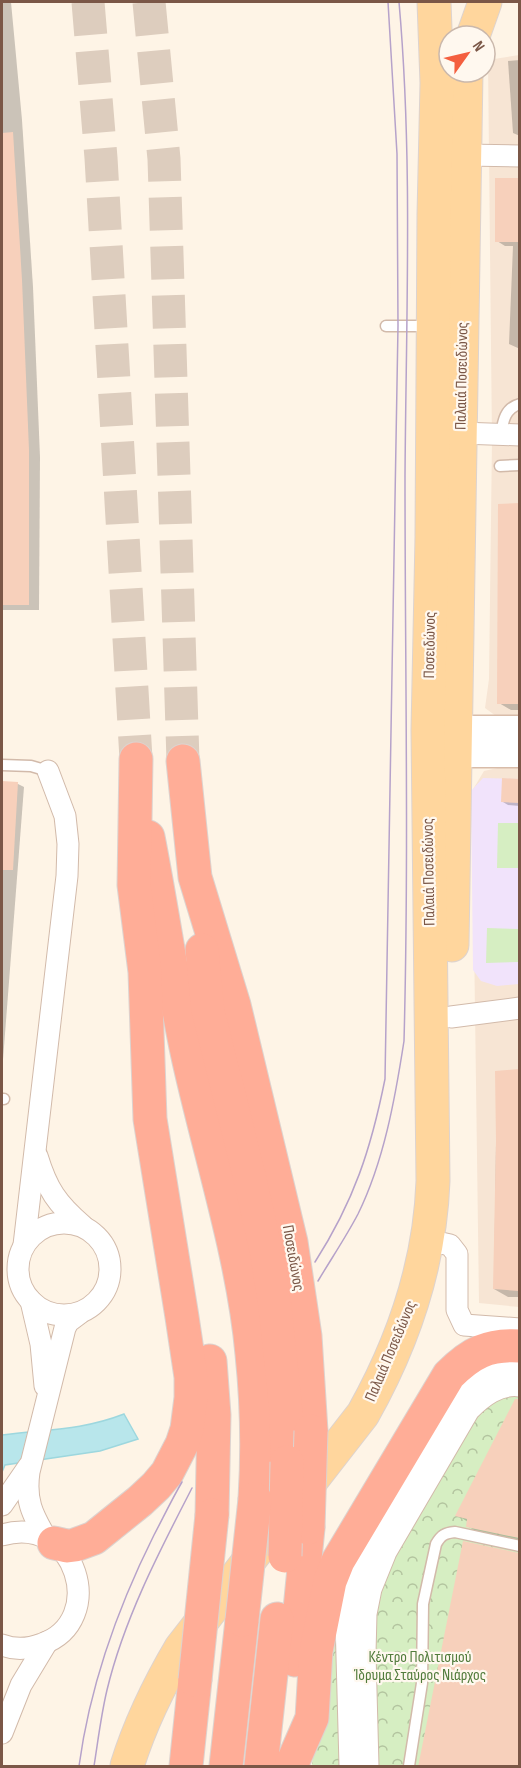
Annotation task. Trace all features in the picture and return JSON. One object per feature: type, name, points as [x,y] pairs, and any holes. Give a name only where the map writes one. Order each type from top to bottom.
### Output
[{"type":"highway","name":"Ποσειδώνος","points":[[183,761],[195,877],[234,1005],[291,1242],[305,1336],[311,1431],[308,1528],[285,1767]]},
{"type":"highway","points":[[186,1767],[212,1515],[215,1462],[214,1415],[206,1326],[145,972],[134,885],[136,766],[187,1052],[236,1257],[252,1353],[258,1454],[225,1767]]},
{"type":"highway","points":[[195,877],[208,1011],[267,1256],[286,1412],[285,1556],[261,1767]]},
{"type":"highway","points":[[50,1540],[67,1546],[88,1541],[140,1501],[162,1479],[175,1460],[185,1437],[189,1414],[191,1377],[150,1119],[145,972]]},
{"type":"highway","points":[[291,1767],[312,1718],[316,1651],[330,1581],[338,1561],[449,1375],[465,1359],[490,1347],[519,1346]]},
{"type":"main road","name":"Παλαιά Ποσειδώνος","points":[[434,2],[445,537]]},
{"type":"main road","points":[[463,2],[464,24]]},
{"type":"main road","points":[[477,24],[485,2]]},
{"type":"main road","name":"Παλαιά Ποσειδώνος","points":[[445,537],[461,433],[442,319],[465,155],[466,84]]},
{"type":"main road","name":"Ποσειδώνος","points":[[442,742],[445,537]]},
{"type":"main road","points":[[442,742],[519,730]]},
{"type":"main road","name":"Παλαιά Ποσειδώνος","points":[[127,1767],[147,1709],[181,1648],[363,1414],[385,1374],[413,1302],[428,1242],[433,1181],[442,742]]},
{"type":"main road","points":[[442,742],[519,753]]},
{"type":"main road","points":[[442,742],[455,788],[451,1017]]},
{"type":"main road","name":"Παλαιά Ποσειδώνος","points":[[145,1767],[170,1700],[192,1662],[354,1454],[396,1389],[414,1352],[426,1318],[435,1280],[445,1210],[451,1017]]},
{"type":"street","points":[[465,155],[519,156]]},
{"type":"street","points":[[461,433],[510,435]]},
{"type":"street","points":[[48,771],[66,816],[67,866],[24,1245],[19,1259],[18,1274],[22,1289],[41,1309],[54,1314],[80,1313]]},
{"type":"street","points":[[451,1017],[519,1008]]},
{"type":"street","points":[[4,1646],[20,1649],[47,1642],[61,1632],[71,1619],[77,1603],[78,1586],[75,1569],[67,1555],[50,1540],[32,1513],[27,1495],[31,1463],[65,1328],[68,1322],[101,1297],[108,1286],[110,1272],[110,1259],[105,1247],[97,1236],[63,1208],[51,1192],[35,1149]]},
{"type":"street","points":[[24,1245],[33,1234],[45,1226],[73,1223],[86,1228]]},
{"type":"street","points":[[441,1243],[450,1245],[457,1254],[457,1310],[464,1325],[519,1329]]},
{"type":"street","points":[[31,1301],[41,1344],[47,1402]]},
{"type":"street","points":[[350,1767],[346,1620],[358,1566],[447,1413],[459,1398],[476,1382],[495,1373],[519,1372]]},
{"type":"street","points":[[368,1767],[365,1709],[366,1614],[377,1571],[469,1410],[482,1397],[499,1388],[519,1386]]},
{"type":"street","points":[[2,1506],[31,1463]]},
{"type":"street","points":[[2,1535],[12,1532],[29,1532],[50,1540]]},
{"type":"street","points":[[2,1732],[21,1685],[47,1642]]},
{"type":"street","points":[[4,1646],[19,1664],[21,1685]]},
{"type":"lane","points":[[386,326],[442,319]]},
{"type":"lane","points":[[510,435],[504,417],[511,408],[519,404]]},
{"type":"lane","points":[[500,466],[519,465]]},
{"type":"lane","points":[[2,765],[31,766],[48,771]]},
{"type":"lane","points":[[409,1767],[422,1683],[423,1604],[436,1544],[440,1536],[455,1532],[519,1546]]},
{"type":"shaded area","points":[[519,55],[519,724],[507,724],[485,708],[489,679],[492,440],[488,84],[497,84],[497,59]]},
{"type":"shaded area","points":[[502,767],[519,767],[519,1307],[479,1303],[472,791],[484,771]]},
{"type":"shaded area","points":[[483,778],[519,779],[519,984],[497,986],[481,981],[473,970],[471,791]]},
{"type":"green space","points":[[498,823],[519,823],[519,868],[497,868]]},
{"type":"green space","points":[[487,928],[519,929],[519,962],[486,963]]},
{"type":"green space","name":"Κέντρο Πολιτισμού Ίδρυμα Σταύρος Νιάρχος","points":[[519,1336],[519,1766],[312,1766],[321,1662],[437,1368],[455,1347],[473,1339]]},
{"type":"water","points":[[124,1414],[138,1439],[100,1451],[5,1465],[2,1472],[2,1435],[78,1427]]},
{"type":"building","points":[[13,132],[29,450],[29,605],[2,605],[2,133]]},
{"type":"building","points":[[495,178],[519,178],[519,242],[495,242]]},
{"type":"building","points":[[519,503],[519,704],[497,704],[498,504]]},
{"type":"building","points":[[502,778],[519,779],[519,803],[501,802]]},
{"type":"building","points":[[2,781],[18,782],[13,870],[2,870]]},
{"type":"building","points":[[519,1069],[519,1291],[493,1289],[495,1071]]},
{"type":"building","points":[[515,1399],[519,1399],[519,1538],[466,1527],[467,1519],[455,1516]]},
{"type":"building","points":[[463,1541],[519,1553],[519,1767],[418,1767]]},
{"type":"tunnel","points":[[88,2],[101,158],[136,759]]},
{"type":"tunnel","points":[[149,2],[164,159],[183,761]]},
{"type":"tram line","points":[[315,1262],[351,1196],[374,1129],[385,1079],[398,326],[397,154],[388,2]]},
{"type":"tram line","points":[[318,1281],[358,1214],[375,1173],[392,1107],[404,1041],[405,477],[408,239],[406,121],[399,2]]},
{"type":"tram line","points":[[79,1766],[90,1706],[117,1619],[154,1535],[182,1482]]},
{"type":"tram line","points":[[94,1766],[105,1699],[123,1637],[155,1561],[192,1488]]}]
